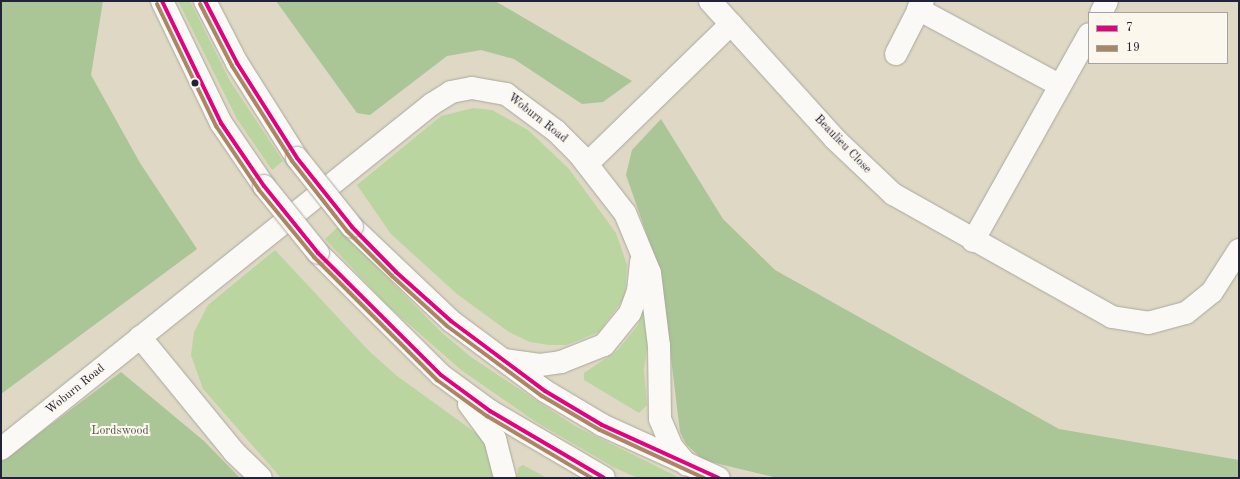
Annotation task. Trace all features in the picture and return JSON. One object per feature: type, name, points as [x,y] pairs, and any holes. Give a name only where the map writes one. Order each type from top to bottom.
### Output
[{"type":"street","points":[[162,1],[222,123],[264,186],[318,253],[475,410],[495,439],[504,464],[505,478]]},
{"type":"street","points":[[205,1],[241,69],[297,158],[352,227],[451,321],[502,360],[602,426],[687,466],[719,478]]},
{"type":"street","name":"Beaulieu Close","points":[[710,1],[870,175],[925,214],[1112,317],[1148,323],[1186,313],[1200,304],[1220,282],[1239,250]]},
{"type":"street","points":[[1102,12],[1107,1]]},
{"type":"street","points":[[896,54],[921,5],[1059,85]]},
{"type":"street","points":[[587,164],[731,24]]},
{"type":"street","points":[[973,241],[1059,85],[1088,36]]},
{"type":"street","name":"Woburn Road","points":[[1,449],[432,104],[451,92],[489,88],[506,94],[556,131],[587,164],[625,214],[641,247],[650,272],[656,313],[660,419],[672,447],[687,466]]},
{"type":"street","points":[[502,360],[540,365],[561,362],[604,344],[630,313],[638,291],[641,247]]},
{"type":"street","points":[[140,337],[234,452],[261,478]]},
{"type":"street","points":[[441,375],[490,411],[604,478]]},
{"type":"green space","points":[[1,1],[103,1],[91,75],[140,163],[197,249],[1,394]]},
{"type":"green space","points":[[178,1],[190,1],[230,81],[283,161],[272,170],[237,119]]},
{"type":"green space","points":[[276,1],[495,1],[632,81],[603,102],[582,104],[514,59],[481,50],[447,56],[370,115],[357,113]]},
{"type":"green space","points":[[473,108],[492,110],[528,130],[569,169],[616,233],[627,265],[625,297],[599,332],[567,345],[549,345],[530,342],[509,332],[457,294],[391,234],[357,185],[441,116]]},
{"type":"green space","points":[[661,119],[723,219],[775,270],[1059,429],[1239,460],[1239,478],[778,478],[703,460],[686,444],[680,432],[661,275],[626,175],[632,150]]},
{"type":"green space","points":[[338,227],[441,332],[471,357],[575,426],[680,478],[638,478],[615,468],[536,422],[461,370],[386,304],[325,239]]},
{"type":"green space","points":[[275,250],[370,352],[397,376],[476,433],[484,442],[496,478],[281,478],[203,389],[191,355],[194,332],[208,305]]},
{"type":"green space","points":[[643,307],[652,314],[644,369],[647,405],[639,413],[584,380],[584,373],[618,350],[638,325]]},
{"type":"green space","name":"Lordswood","points":[[121,372],[204,441],[240,478],[1,478],[1,462]]},
{"type":"green space","points":[[523,465],[547,478],[517,478],[518,468]]},
{"type":"transit line","name":"7","points":[[162,1],[221,123],[264,186],[318,253],[441,375],[490,411],[604,478]]},
{"type":"transit line","name":"7","points":[[205,1],[237,63],[297,158],[352,227],[396,272],[451,321],[545,391],[602,425],[719,478]]},
{"type":"transit line","name":"19","points":[[157,4],[216,126],[259,190],[314,257],[437,380],[487,416],[592,478]]},
{"type":"transit line","name":"19","points":[[200,4],[232,66],[292,161],[347,231],[392,276],[447,326],[542,396],[600,430],[704,478]]}]
